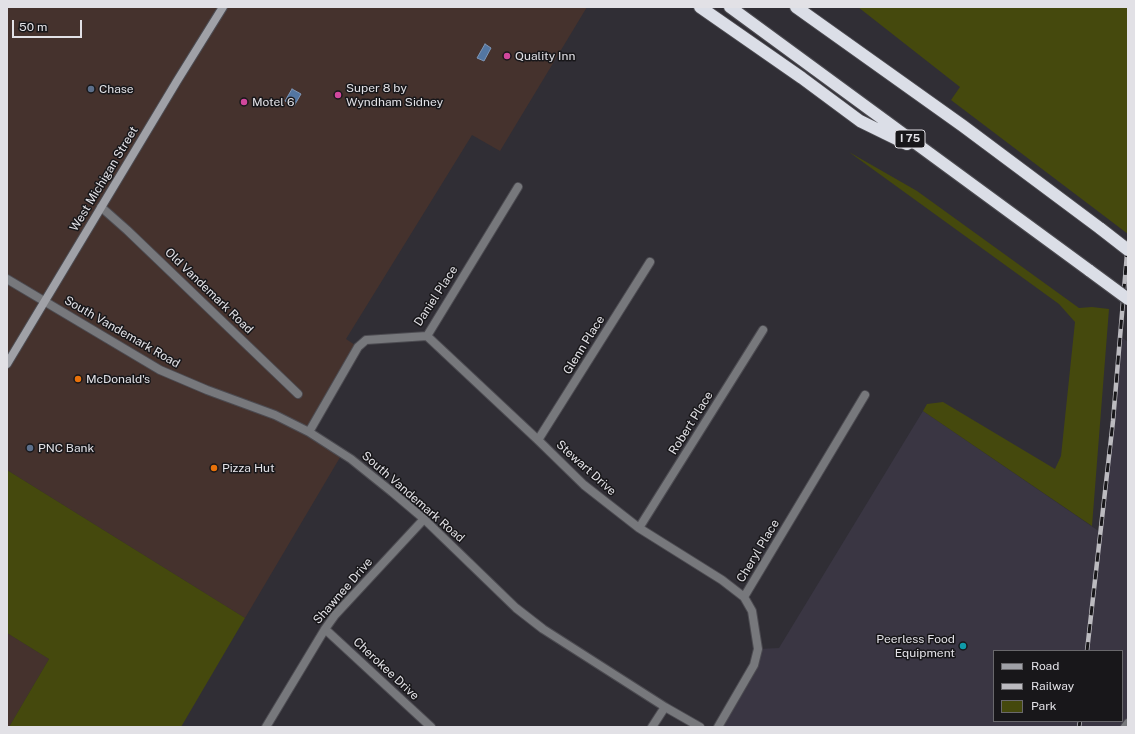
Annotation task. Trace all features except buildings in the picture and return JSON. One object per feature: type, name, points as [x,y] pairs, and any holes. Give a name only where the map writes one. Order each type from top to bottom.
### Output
[{"type":"highway","points":[[700,7],[802,78],[860,121],[935,158]]},
{"type":"highway","name":"I 75","points":[[730,7],[1128,299]]},
{"type":"highway","points":[[796,7],[854,50],[963,126],[1128,250]]},
{"type":"highway","points":[[807,7],[854,50]]},
{"type":"main road","name":"West Michigan Street","points":[[7,364],[222,7]]},
{"type":"street","name":"Daniel Place","points":[[309,432],[358,347],[366,340],[427,336],[518,188]]},
{"type":"street","name":"Old Vandemark Road","points":[[101,208],[127,230],[298,394]]},
{"type":"street","name":"Glenn Place","points":[[538,440],[650,262]]},
{"type":"street","name":"South Vandemark Road","points":[[7,279],[160,370],[207,390],[275,415],[309,432],[351,459],[424,519],[516,608],[543,629],[665,707],[700,727]]},
{"type":"street","name":"Robert Place","points":[[638,528],[763,330]]},
{"type":"street","name":"Stewart Drive","points":[[427,336],[584,484],[638,528],[722,580],[744,597]]},
{"type":"street","name":"Cheryl Place","points":[[718,727],[754,665],[758,649],[752,611],[744,597],[865,395]]},
{"type":"street","name":"Shawnee Drive","points":[[266,727],[335,614],[424,519]]},
{"type":"street","name":"Cherokee Drive","points":[[325,629],[430,727]]},
{"type":"street","points":[[652,727],[665,707]]},
{"type":"street","points":[[1125,727],[1128,723]]},
{"type":"shaded area","points":[[7,7],[587,7],[500,151],[472,135],[346,339],[358,347],[309,432],[342,454],[245,618],[7,470]]},
{"type":"shaded area","points":[[1120,336],[1128,342],[1128,727],[718,727],[758,649],[779,648],[923,411],[1100,532]]},
{"type":"shaded area","points":[[7,633],[49,659],[9,727],[7,727]]},
{"type":"green space","points":[[858,7],[1128,7],[1128,234],[951,100],[960,87]]},
{"type":"green space","points":[[849,152],[917,191],[1079,308],[1092,307],[1109,309],[1092,526],[923,411],[927,404],[943,402],[1055,469],[1061,456],[1075,322],[1059,304]]},
{"type":"green space","points":[[7,470],[245,618],[181,727],[9,727],[49,659],[7,633]]},
{"type":"water","points":[[485,44],[491,48],[484,61],[477,58]]},
{"type":"water","points":[[292,89],[301,94],[294,106],[285,101]]},
{"type":"railway","points":[[1087,650],[1113,421],[1128,242]]},
{"type":"railway","points":[[1079,727],[1080,722]]},
{"type":"place","name":"Quality Inn","points":[[507,56]]},
{"type":"place","name":"Chase","points":[[91,89]]},
{"type":"place","name":"Super 8 by Wyndham Sidney","points":[[338,95]]},
{"type":"place","name":"Motel 6","points":[[244,102]]},
{"type":"place","name":"McDonald's","points":[[78,379]]},
{"type":"place","name":"PNC Bank","points":[[30,448]]},
{"type":"place","name":"Pizza Hut","points":[[214,468]]},
{"type":"place","name":"Peerless Food Equipment","points":[[963,646]]}]
